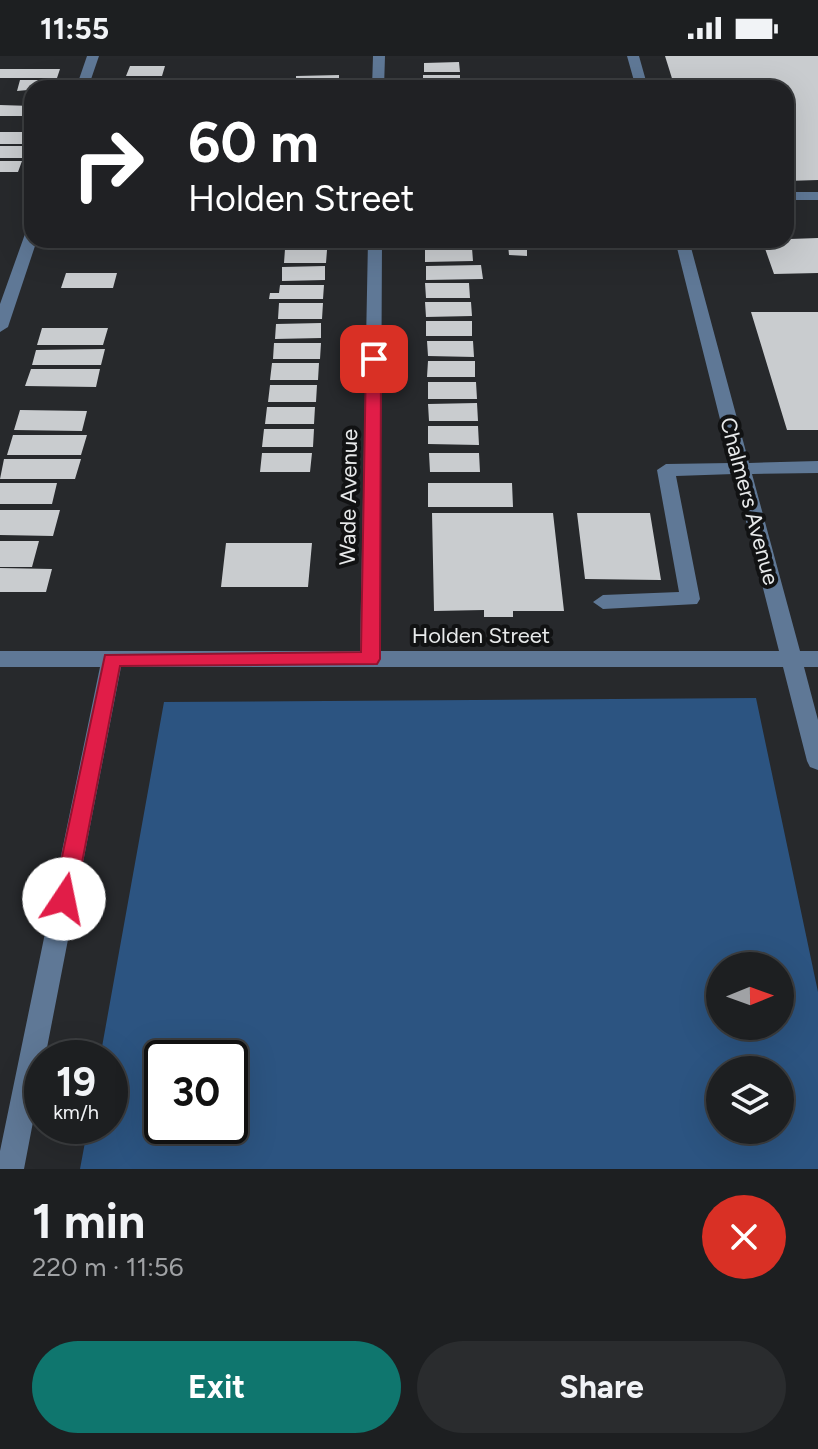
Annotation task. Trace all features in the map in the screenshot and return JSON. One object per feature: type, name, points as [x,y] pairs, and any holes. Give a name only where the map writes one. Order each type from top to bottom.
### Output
[{"type":"street","points":[[85,80],[93,56]]},
{"type":"street","points":[[378,80],[379,56]]},
{"type":"street","points":[[633,56],[640,80]]},
{"type":"street","points":[[794,196],[818,196]]},
{"type":"street","points":[[0,327],[27,248]]},
{"type":"street","name":"Wade Avenue","points":[[370,659],[375,248]]},
{"type":"street","name":"Chalmers Avenue","points":[[684,248],[818,761]]},
{"type":"street","points":[[603,602],[690,599],[666,470],[817,470]]},
{"type":"street","name":"Holden Street","points":[[0,659],[818,659]]},
{"type":"street","points":[[10,1169],[112,659]]},
{"type":"shaded area","points":[[756,698],[818,992],[818,1169],[80,1169],[85,1144],[128,1144],[128,1040],[103,1040],[164,702]]},
{"type":"building","points":[[665,56],[818,56],[818,180],[794,181],[794,80],[672,80]]},
{"type":"building","points":[[459,62],[460,72],[424,72],[424,63]]},
{"type":"building","points":[[130,66],[165,66],[162,76],[126,76]]},
{"type":"building","points":[[0,69],[60,69],[57,78],[0,78]]},
{"type":"building","points":[[339,75],[339,80],[296,80],[296,76]]},
{"type":"building","points":[[423,75],[460,75],[460,80],[423,80]]},
{"type":"building","points":[[20,80],[24,80],[24,90],[17,91]]},
{"type":"building","points":[[0,105],[24,106],[24,116],[0,116]]},
{"type":"building","points":[[0,132],[24,132],[24,144],[0,144]]},
{"type":"building","points":[[0,146],[24,146],[24,158],[0,158]]},
{"type":"building","points":[[0,161],[22,161],[18,172],[0,172]]},
{"type":"building","points":[[818,238],[818,273],[774,274],[765,248],[794,248],[794,239]]},
{"type":"building","points":[[472,248],[473,261],[425,262],[425,249]]},
{"type":"building","points":[[508,248],[527,248],[527,256],[509,255]]},
{"type":"building","points":[[285,249],[327,250],[326,263],[284,263]]},
{"type":"building","points":[[481,265],[483,279],[426,280],[426,266]]},
{"type":"building","points":[[325,266],[325,280],[282,281],[282,267]]},
{"type":"building","points":[[66,273],[117,273],[113,288],[61,288]]},
{"type":"building","points":[[425,283],[469,283],[470,298],[426,298]]},
{"type":"building","points":[[280,285],[324,285],[323,299],[269,299],[270,293],[279,293]]},
{"type":"building","points":[[425,302],[471,302],[472,316],[426,317]]},
{"type":"building","points":[[279,303],[323,303],[322,319],[278,319]]},
{"type":"building","points":[[751,312],[818,312],[818,430],[787,430]]},
{"type":"building","points":[[426,321],[472,321],[472,336],[426,336]]},
{"type":"building","points":[[321,323],[321,338],[275,339],[276,324]]},
{"type":"building","points":[[42,328],[108,328],[103,345],[37,345]]},
{"type":"building","points":[[427,341],[473,341],[474,357],[428,356]]},
{"type":"building","points":[[274,343],[321,343],[320,359],[273,359]]},
{"type":"building","points":[[105,349],[101,365],[32,365],[36,350]]},
{"type":"building","points":[[428,361],[475,361],[475,377],[427,377]]},
{"type":"building","points":[[272,363],[319,363],[318,380],[270,380]]},
{"type":"building","points":[[31,369],[100,369],[96,387],[25,386]]},
{"type":"building","points":[[428,382],[476,382],[477,399],[428,399]]},
{"type":"building","points":[[270,385],[317,385],[316,402],[268,402]]},
{"type":"building","points":[[477,403],[478,421],[429,421],[428,404]]},
{"type":"building","points":[[267,407],[315,407],[314,424],[265,424]]},
{"type":"building","points":[[20,410],[87,411],[82,431],[14,430]]},
{"type":"building","points":[[428,426],[478,426],[479,445],[428,444]]},
{"type":"building","points":[[264,429],[314,429],[313,447],[262,447]]},
{"type":"building","points":[[13,435],[87,435],[81,455],[7,455]]},
{"type":"building","points":[[262,453],[312,453],[310,472],[260,472]]},
{"type":"building","points":[[429,453],[479,453],[480,472],[430,472]]},
{"type":"building","points":[[4,459],[81,459],[75,479],[0,479]]},
{"type":"building","points":[[0,483],[57,483],[52,504],[0,504]]},
{"type":"building","points":[[428,483],[512,483],[513,507],[428,507]]},
{"type":"building","points":[[0,510],[60,510],[53,536],[0,535]]},
{"type":"building","points":[[432,513],[553,513],[564,611],[513,611],[513,617],[484,617],[484,610],[434,611]]},
{"type":"building","points":[[577,513],[650,513],[661,580],[585,579]]},
{"type":"building","points":[[0,541],[39,541],[32,567],[0,567]]},
{"type":"building","points":[[226,543],[312,543],[308,587],[221,587]]},
{"type":"building","points":[[0,568],[52,569],[46,592],[0,592]]},
{"type":"route","points":[[64,899],[112,659],[370,659],[374,359]]}]
